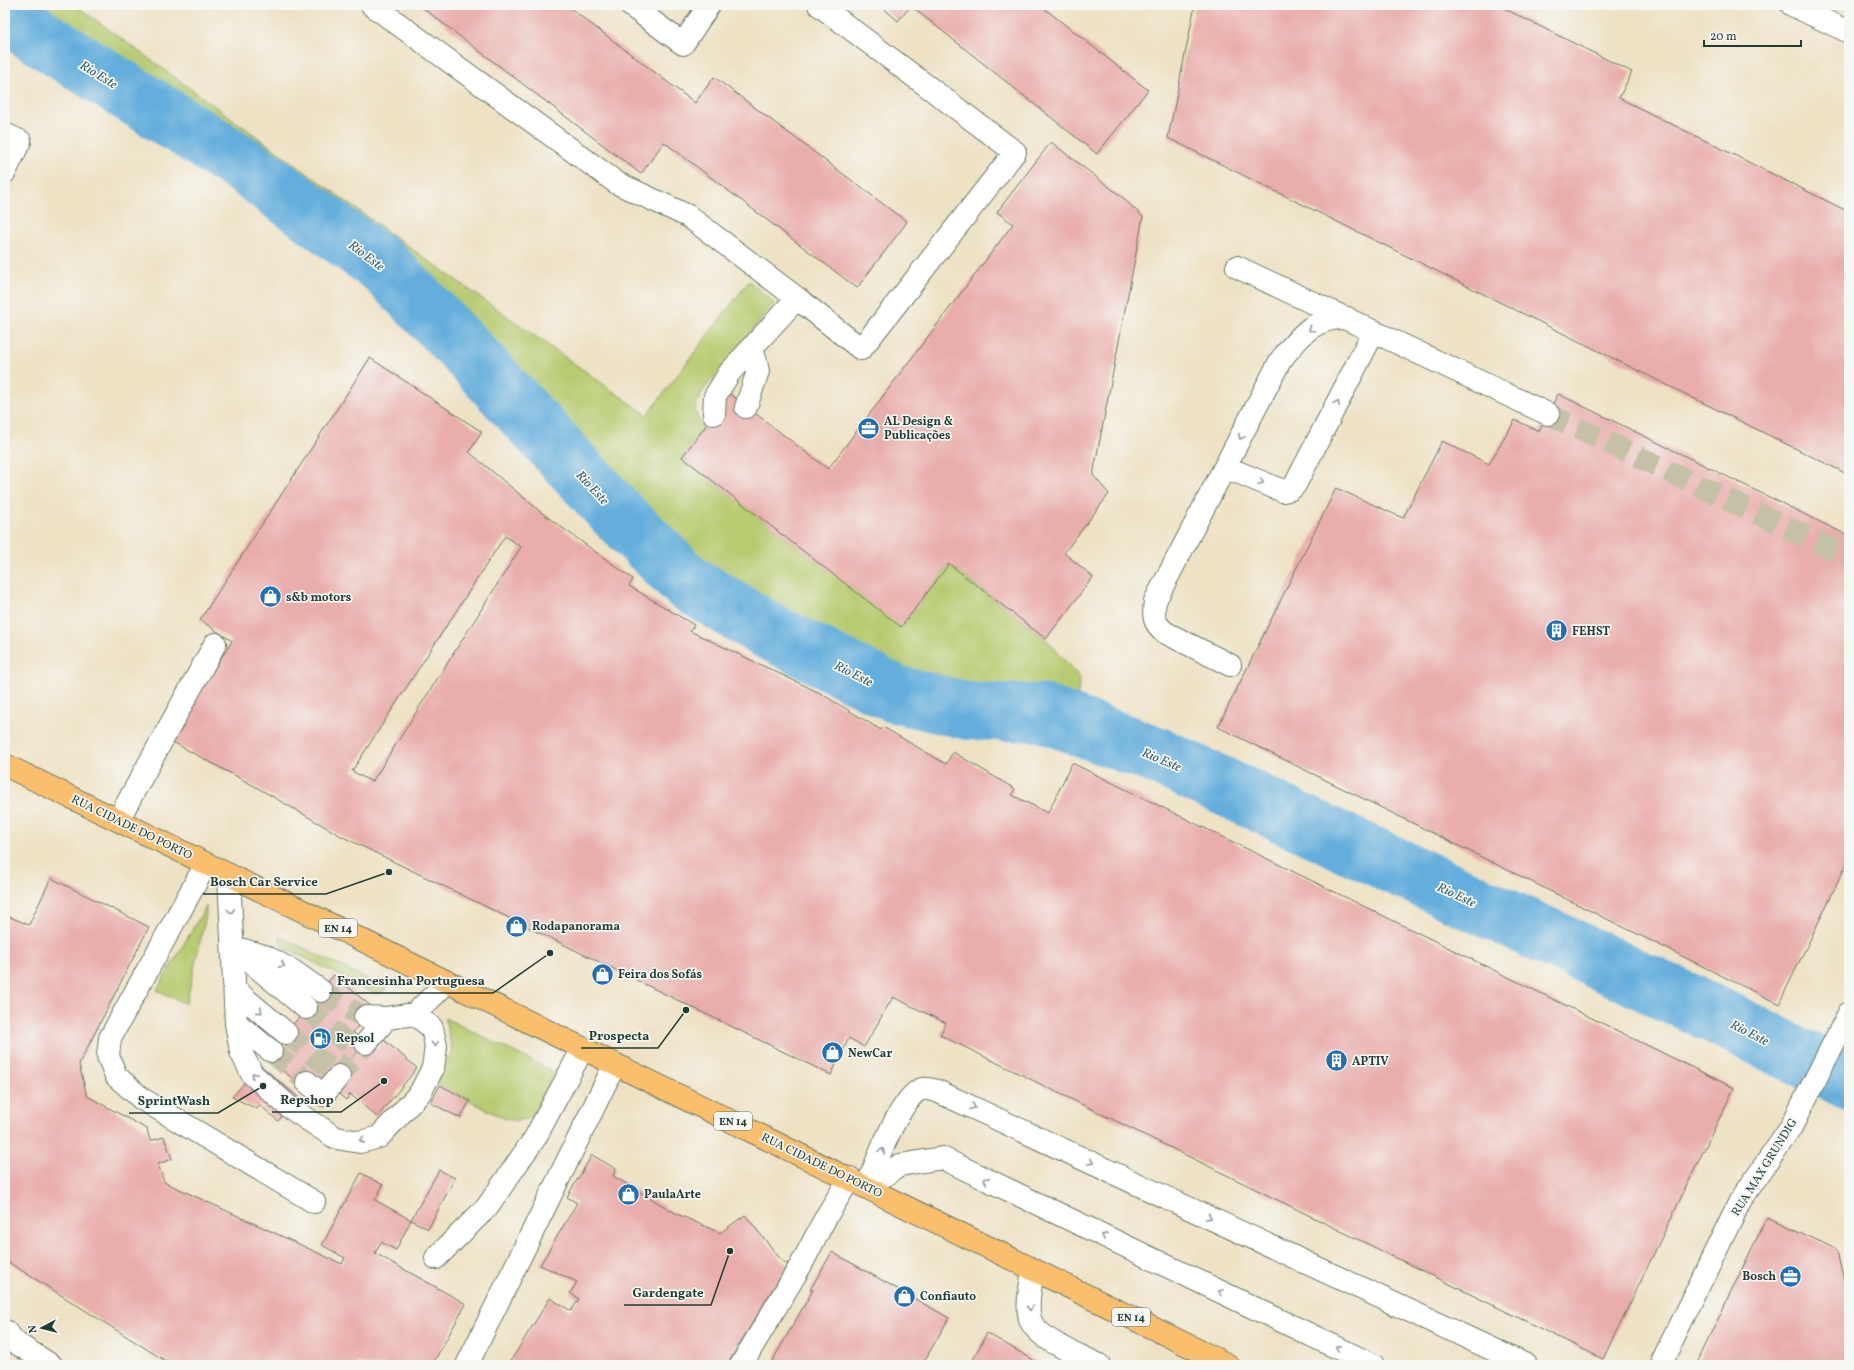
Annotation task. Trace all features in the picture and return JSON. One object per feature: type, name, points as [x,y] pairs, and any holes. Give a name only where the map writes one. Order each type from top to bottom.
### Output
[{"type":"main road","name":"RUA CIDADE DO PORTO","points":[[5,765],[858,1182],[1033,1270],[1228,1365]]},
{"type":"street","points":[[372,5],[617,183],[688,216],[797,298],[861,349],[1015,152],[819,5]]},
{"type":"street","points":[[630,5],[683,44],[709,5]]},
{"type":"street","points":[[1792,5],[1849,32]]},
{"type":"street","points":[[5,134],[20,141],[5,172]]},
{"type":"street","points":[[1237,267],[1548,414]]},
{"type":"street","points":[[714,414],[715,396],[730,372],[797,298]]},
{"type":"street","points":[[1230,665],[1166,633],[1157,626],[1154,613],[1155,601],[1280,361],[1294,343],[1308,330],[1334,317],[1347,318]]},
{"type":"street","points":[[1225,467],[1283,490],[1291,489],[1296,485],[1374,331]]},
{"type":"street","points":[[746,407],[758,371],[752,347]]},
{"type":"street","points":[[118,820],[215,644]]},
{"type":"street","points":[[206,864],[110,1038],[108,1056],[116,1076],[142,1099],[314,1202]]},
{"type":"street","points":[[229,875],[236,1023],[241,1052],[252,1074],[289,1107],[336,1138],[360,1142],[378,1137],[397,1119],[420,1093],[433,1068],[436,1046],[432,1028],[415,1014]]},
{"type":"street","points":[[233,947],[265,956],[293,971],[320,991]]},
{"type":"street","points":[[233,947],[306,1008]]},
{"type":"street","points":[[365,1017],[387,1018],[415,1014],[447,982]]},
{"type":"street","points":[[235,990],[286,1033]]},
{"type":"street","name":"RUA MAX GRUNDIG","points":[[1660,1365],[1740,1201],[1790,1129],[1849,1013]]},
{"type":"street","points":[[366,1043],[387,1018]]},
{"type":"street","points":[[236,1023],[270,1051]]},
{"type":"street","points":[[436,1258],[487,1207],[535,1138],[583,1048]]},
{"type":"street","points":[[467,1365],[615,1064]]},
{"type":"street","points":[[307,1082],[323,1095],[339,1076]]},
{"type":"street","points":[[741,1365],[801,1265],[826,1217],[858,1182],[910,1096],[922,1089],[937,1091],[1526,1365]]},
{"type":"street","points":[[858,1182],[900,1165],[942,1158],[1373,1365]]},
{"type":"street","points":[[1033,1270],[1029,1303],[1030,1319],[1036,1330],[1044,1337],[1099,1365]]},
{"type":"street","points":[[5,1331],[16,1343],[52,1365]]},
{"type":"green space","points":[[24,5],[75,5],[409,247],[647,415],[749,281],[774,303],[702,392],[694,411],[704,428],[682,457],[901,626],[949,564],[1046,639],[1080,678],[1076,705],[1035,689],[963,697],[897,682],[797,633],[685,560],[616,484],[521,392],[455,322],[351,224],[188,111],[63,33]]},
{"type":"green space","points":[[206,906],[206,915],[186,1004],[157,990]]},
{"type":"green space","points":[[279,936],[387,989],[383,993],[376,994],[282,946]]},
{"type":"green space","points":[[445,1018],[554,1072],[531,1118],[516,1121],[503,1118],[436,1083],[452,1051]]},
{"type":"building","points":[[419,5],[566,5],[695,103],[714,77],[907,222],[857,288],[664,142],[641,174]]},
{"type":"building","points":[[880,5],[1040,5],[1148,90],[1097,154],[911,6],[898,21]]},
{"type":"building","points":[[1195,5],[1497,5],[1632,72],[1619,98],[1849,212],[1849,475],[1168,138]]},
{"type":"building","points":[[1051,142],[1122,197],[1143,217],[1093,475],[1109,494],[1064,553],[1093,577],[1046,639],[949,564],[901,627],[682,457],[730,394],[828,469],[1013,224],[997,212]]},
{"type":"building","points":[[370,358],[482,432],[469,452],[542,513],[633,579],[629,586],[694,625],[690,631],[820,693],[881,730],[883,727],[946,764],[953,752],[1015,789],[1012,795],[1048,813],[1072,763],[1734,1088],[1603,1359],[940,1035],[946,1023],[893,997],[864,1047],[849,1038],[831,1075],[341,836],[256,787],[171,741],[232,641],[200,620]],"holes":[[[505,536],[521,547],[372,782],[352,771]]]},
{"type":"building","name":"FEHST","points":[[1558,394],[1849,536],[1849,859],[1779,1004],[1218,727],[1336,488],[1403,518],[1442,441],[1489,464],[1515,420],[1539,431]]},
{"type":"building","points":[[51,878],[149,927],[79,1064],[87,1096],[147,1129],[150,1141],[164,1137],[172,1159],[158,1164],[164,1182],[342,1264],[345,1258],[322,1245],[361,1173],[383,1185],[375,1200],[411,1220],[396,1250],[381,1242],[375,1253],[466,1304],[432,1365],[363,1365],[358,1362],[357,1365],[172,1365],[5,1260],[5,915],[29,925]]},
{"type":"building","name":"Repsol","points":[[334,975],[373,1008],[353,1032],[375,1051],[384,1040],[417,1068],[377,1117],[350,1094],[346,1100],[314,1073],[303,1087],[266,1057]]},
{"type":"building","points":[[260,1065],[298,1097],[278,1121],[260,1105],[257,1109],[232,1097]]},
{"type":"building","points":[[440,1085],[470,1101],[460,1118],[431,1103]]},
{"type":"building","points":[[592,1155],[616,1169],[613,1176],[677,1214],[720,1233],[745,1215],[782,1261],[788,1264],[727,1365],[508,1365],[550,1298],[571,1311],[579,1299],[570,1293],[577,1282],[540,1265],[577,1203],[567,1197]]},
{"type":"building","points":[[439,1170],[455,1178],[428,1229],[411,1220]]},
{"type":"building","name":"Bosch","points":[[1767,1217],[1837,1250],[1849,1301],[1849,1365],[1696,1365]]},
{"type":"building","points":[[832,1252],[949,1318],[922,1365],[770,1365],[813,1290],[810,1290]]},
{"type":"building","points":[[987,1333],[1030,1358],[1043,1365],[970,1365]]},
{"type":"waterway","name":"Rio Este","points":[[5,15],[248,168],[383,266],[460,344],[621,518],[688,583],[767,630],[895,694],[969,711],[1042,713],[1158,756],[1701,1008],[1849,1081]]},
{"type":"tunnel","points":[[1548,414],[1849,557]]},
{"type":"tunnel","points":[[321,991],[342,1006],[365,1017]]},
{"type":"tunnel","points":[[306,1008],[358,1052]]},
{"type":"tunnel","points":[[286,1033],[339,1076],[366,1043]]},
{"type":"tunnel","points":[[271,1051],[307,1082]]},
{"type":"place","name":"AL Design & Publicações","points":[[868,428]]},
{"type":"place","name":"s&b motors","points":[[271,597]]},
{"type":"place","name":"FEHST","points":[[1557,631]]},
{"type":"place","name":"Bosch Car Service","points":[[389,872]]},
{"type":"place","name":"Rodapanorama","points":[[516,926]]},
{"type":"place","name":"Francesinha Portuguesa","points":[[550,953]]},
{"type":"place","name":"Feira dos Sofás","points":[[602,974]]},
{"type":"place","name":"Prospecta","points":[[686,1010]]},
{"type":"place","name":"Repsol","points":[[321,1038]]},
{"type":"place","name":"NewCar","points":[[832,1053]]},
{"type":"place","name":"APTIV","points":[[1337,1061]]},
{"type":"place","name":"Repshop","points":[[384,1081]]},
{"type":"place","name":"SprintWash","points":[[263,1086]]},
{"type":"place","name":"PaulaArte","points":[[629,1194]]},
{"type":"place","name":"Gardengate","points":[[730,1251]]},
{"type":"place","name":"Bosch","points":[[1791,1276]]},
{"type":"place","name":"Confiauto","points":[[904,1296]]}]
